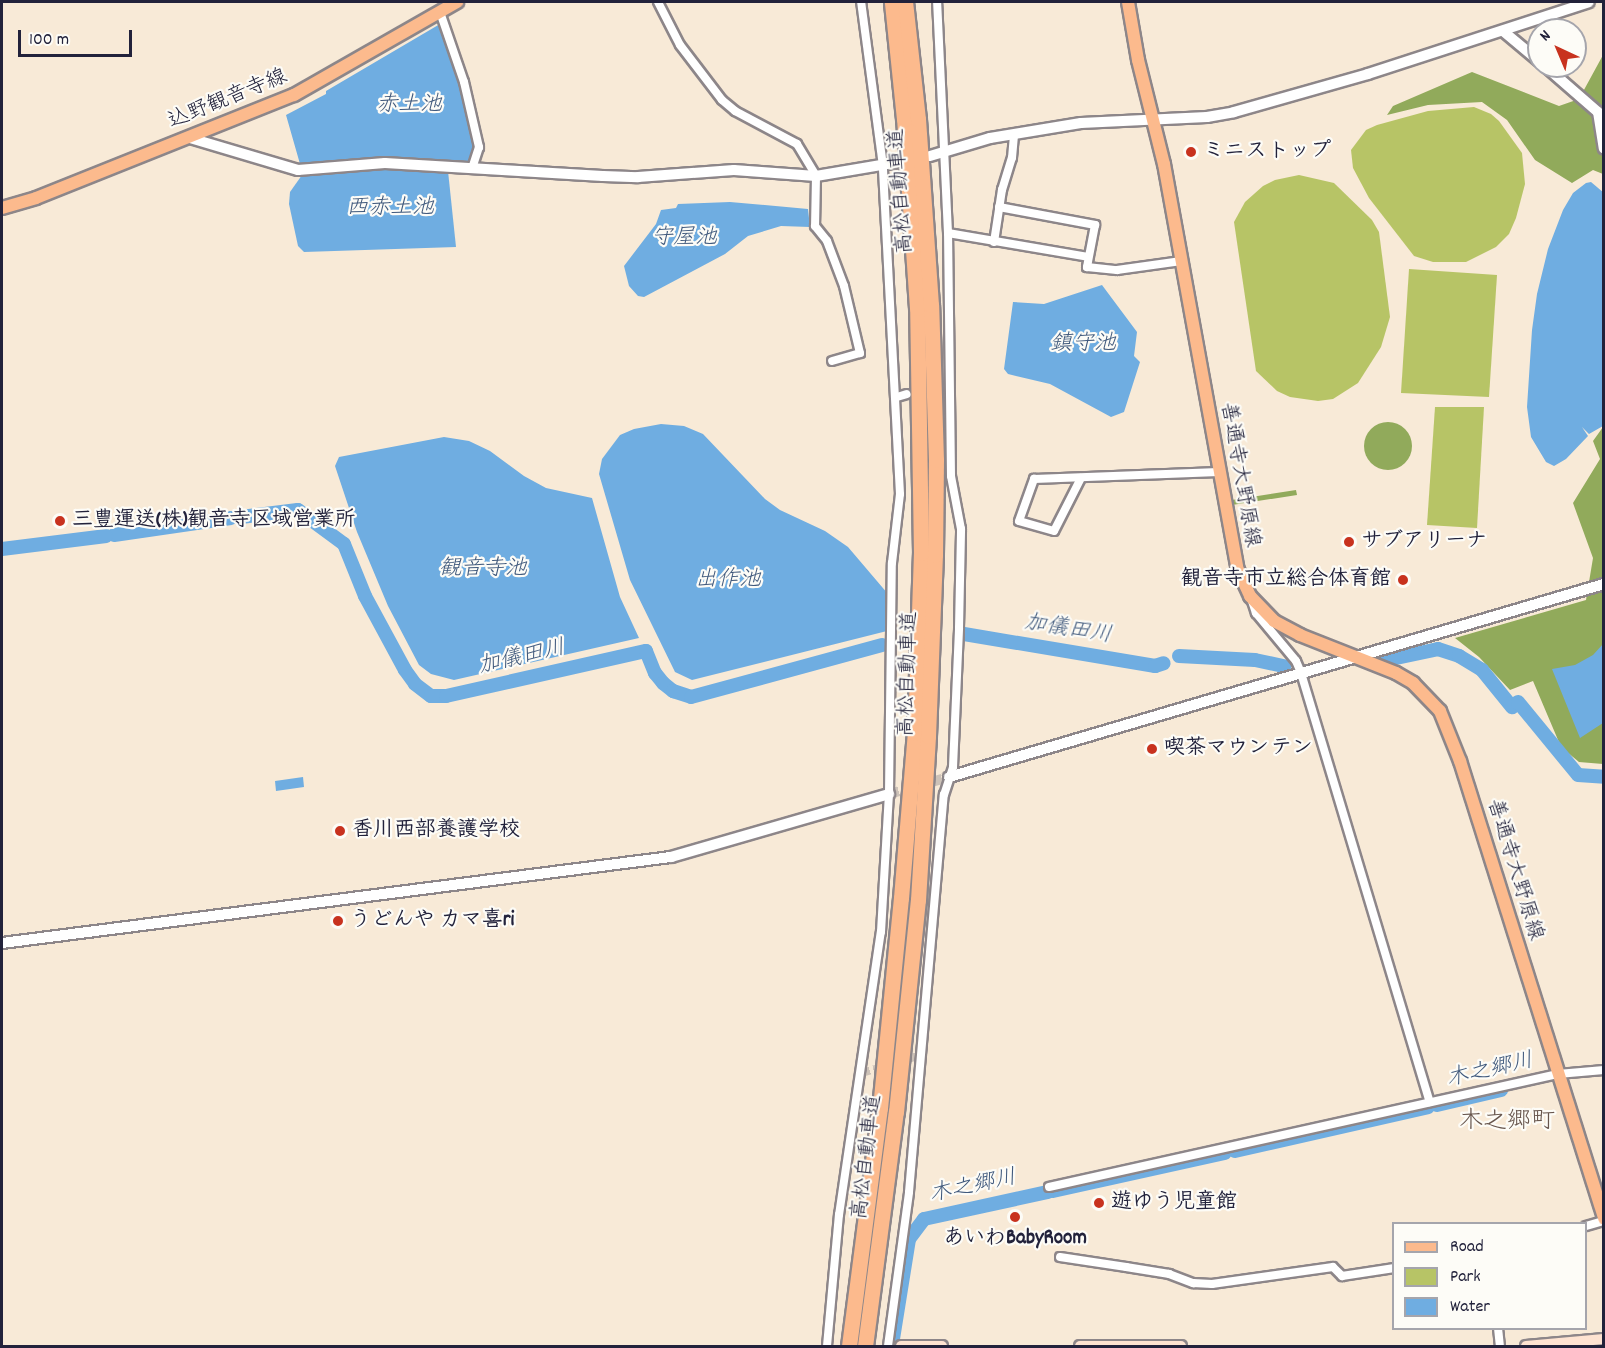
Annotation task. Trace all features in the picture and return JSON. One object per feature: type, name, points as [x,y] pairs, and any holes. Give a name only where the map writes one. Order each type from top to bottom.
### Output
[{"type":"highway","name":"高松自動車道","points":[[849,1347],[880,1108],[901,898],[915,734],[921,564],[917,308],[904,119],[892,2]]},
{"type":"highway","name":"高松自動車道","points":[[865,1347],[896,1112],[918,900],[928,736],[935,555],[936,460],[931,305],[918,119],[905,2]]},
{"type":"main road","name":"込野観音寺線","points":[[2,208],[190,138],[294,96],[457,2]]},
{"type":"main road","name":"善通寺大野原線","points":[[1128,2],[1132,33],[1164,164],[1234,558],[1250,596],[1265,614],[1283,626],[1413,683],[1440,711],[1449,730],[1604,1220]]},
{"type":"main road","points":[[1526,1347],[1604,1339]]},
{"type":"main road","points":[[901,1347],[942,1347]]},
{"type":"main road","points":[[1080,1347],[1182,1347]]},
{"type":"street","points":[[658,2],[680,45],[722,100],[735,111],[797,144],[816,176],[815,226],[827,241],[844,286],[860,353],[832,361]]},
{"type":"street","points":[[827,1347],[839,1215],[881,932],[889,794],[892,563],[900,494],[897,397],[883,166],[861,2]]},
{"type":"street","points":[[888,1347],[909,1192],[944,795],[953,768],[956,699],[960,529],[951,476],[948,383],[948,233],[942,154],[937,2]]},
{"type":"street","points":[[930,156],[990,138],[1081,123],[1207,117],[1234,112],[1368,74],[1503,31],[1563,6],[1589,2]]},
{"type":"street","points":[[440,12],[464,82],[479,147],[472,168]]},
{"type":"street","points":[[1503,31],[1527,51]]},
{"type":"street","points":[[1559,78],[1598,112],[1604,149]]},
{"type":"street","points":[[994,242],[999,207],[1012,158],[1014,135]]},
{"type":"street","points":[[190,138],[298,170],[385,163],[603,176],[638,177],[734,170],[816,176],[899,162]]},
{"type":"street","points":[[999,207],[1095,225],[1087,267],[1117,270],[1181,261]]},
{"type":"street","points":[[948,233],[1088,257]]},
{"type":"street","points":[[897,397],[907,394]]},
{"type":"street","points":[[1081,478],[1054,531],[1019,521],[1034,479],[1219,472]]},
{"type":"street","points":[[949,777],[1604,584]]},
{"type":"street","points":[[1250,596],[1256,613],[1296,661],[1301,673],[1430,1102]]},
{"type":"street","points":[[2,944],[671,857],[889,794]]},
{"type":"street","points":[[1049,1186],[1558,1074],[1604,1070]]},
{"type":"street","points":[[1587,1226],[1604,1220]]},
{"type":"street","points":[[1060,1257],[1169,1274],[1192,1283],[1212,1284],[1333,1267],[1342,1276],[1392,1268]]},
{"type":"street","points":[[1498,1330],[1500,1347]]},
{"type":"green space","points":[[1603,55],[1603,174],[1593,170],[1572,183],[1535,160],[1507,120],[1482,102],[1428,105],[1387,115],[1393,106],[1472,72],[1559,106],[1579,99]]},
{"type":"green space","points":[[1474,107],[1491,114],[1499,121],[1522,153],[1525,184],[1516,218],[1509,234],[1496,247],[1466,262],[1433,262],[1414,256],[1369,198],[1353,168],[1351,150],[1366,130],[1377,125],[1428,111]]},
{"type":"green space","points":[[1299,175],[1334,183],[1372,220],[1379,232],[1390,317],[1381,347],[1358,383],[1333,399],[1318,401],[1290,397],[1277,391],[1256,371],[1234,222],[1245,202],[1263,186],[1275,180]]},
{"type":"green space","points":[[1409,269],[1497,275],[1489,397],[1401,393]]},
{"type":"green space","points":[[1435,407],[1484,407],[1477,528],[1427,525]]},
{"type":"green space","points":[[1383,422],[1393,422],[1405,429],[1412,441],[1412,451],[1405,463],[1393,470],[1383,470],[1368,459],[1364,451],[1364,441],[1375,426]]},
{"type":"green space","points":[[1603,427],[1603,764],[1579,762],[1561,747],[1533,681],[1510,690],[1479,657],[1455,638],[1586,600],[1593,558],[1573,503],[1600,459],[1593,441]]},
{"type":"green space","points":[[1296,490],[1297,495],[1232,505],[1232,500]]},
{"type":"water","name":"赤土池","points":[[440,24],[460,80],[475,147],[473,162],[470,164],[300,164],[286,115],[326,94],[326,91]]},
{"type":"water","name":"西赤土池","points":[[390,168],[448,171],[456,247],[304,252],[298,246],[289,204],[290,192],[302,175]]},
{"type":"water","points":[[1591,182],[1604,193],[1603,426],[1589,434],[1582,427],[1588,436],[1566,459],[1554,466],[1546,462],[1531,437],[1527,407],[1532,330],[1537,294],[1548,249],[1563,210],[1573,193]]},
{"type":"water","name":"守屋池","points":[[730,202],[808,209],[810,227],[781,226],[748,236],[725,254],[644,297],[638,296],[629,286],[624,266],[656,224],[661,210],[676,208],[678,204]]},
{"type":"water","name":"鎮守池","points":[[1102,285],[1137,332],[1134,356],[1140,362],[1124,412],[1111,417],[1050,384],[1008,374],[1004,369],[1013,302],[1044,304]]},
{"type":"water","name":"出作池","points":[[661,424],[684,426],[703,434],[765,499],[780,510],[825,531],[848,547],[888,594],[887,631],[692,680],[675,672],[630,580],[599,474],[602,459],[620,435],[634,429]]},
{"type":"water","name":"観音寺池","points":[[444,437],[469,441],[490,451],[524,476],[546,488],[592,498],[620,597],[639,638],[454,680],[431,674],[419,665],[388,606],[357,532],[335,466],[339,457]]},
{"type":"water","points":[[1603,644],[1603,723],[1580,738],[1552,669],[1575,665],[1593,655]]},
{"type":"water","points":[[303,777],[304,787],[276,791],[275,781]]},
{"type":"waterway","name":"加儀田川","points":[[241,517],[298,510],[344,544],[365,596],[405,670],[415,684],[431,696],[446,696],[646,651],[655,673],[663,683],[673,691],[691,697],[882,645]]},
{"type":"waterway","name":"加儀田川","points":[[114,535],[231,518]]},
{"type":"waterway","name":"加儀田川","points":[[2,549],[106,536]]},
{"type":"waterway","name":"加儀田川","points":[[964,634],[1155,666],[1164,663]]},
{"type":"waterway","name":"加儀田川","points":[[1382,661],[1438,649],[1459,656],[1482,670],[1512,707]]},
{"type":"waterway","name":"加儀田川","points":[[1179,656],[1255,660],[1284,666]]},
{"type":"waterway","name":"加儀田川","points":[[1518,702],[1578,775],[1604,777]]},
{"type":"waterway","name":"木之郷川","points":[[1437,1105],[1501,1090]]},
{"type":"waterway","name":"木之郷川","points":[[1235,1151],[1428,1107]]},
{"type":"waterway","name":"木之郷川","points":[[1053,1191],[1225,1153]]},
{"type":"waterway","name":"木之郷川","points":[[893,1339],[909,1239],[924,1219],[1048,1192]]},
{"type":"tunnel","points":[[931,387],[946,384]]},
{"type":"tunnel","points":[[889,794],[949,777]]},
{"type":"tunnel","points":[[862,1073],[921,1055]]},
{"type":"place","name":"ミニストップ","points":[[1191,152]]},
{"type":"place","name":"三豊運送(株)観音寺区域営業所","points":[[60,521]]},
{"type":"place","name":"サブアリーナ","points":[[1349,542]]},
{"type":"place","name":"観音寺市立総合体育館","points":[[1403,580]]},
{"type":"place","name":"喫茶マウンテン","points":[[1152,749]]},
{"type":"place","name":"香川西部養護学校","points":[[340,831]]},
{"type":"place","name":"うどんや カマ喜ri","points":[[338,921]]},
{"type":"place","name":"遊ゆう児童館","points":[[1099,1203]]},
{"type":"place","name":"あいわBabyRoom","points":[[1015,1217]]},
{"type":"district","name":"木之郷町","points":[[1507,1123]]}]
